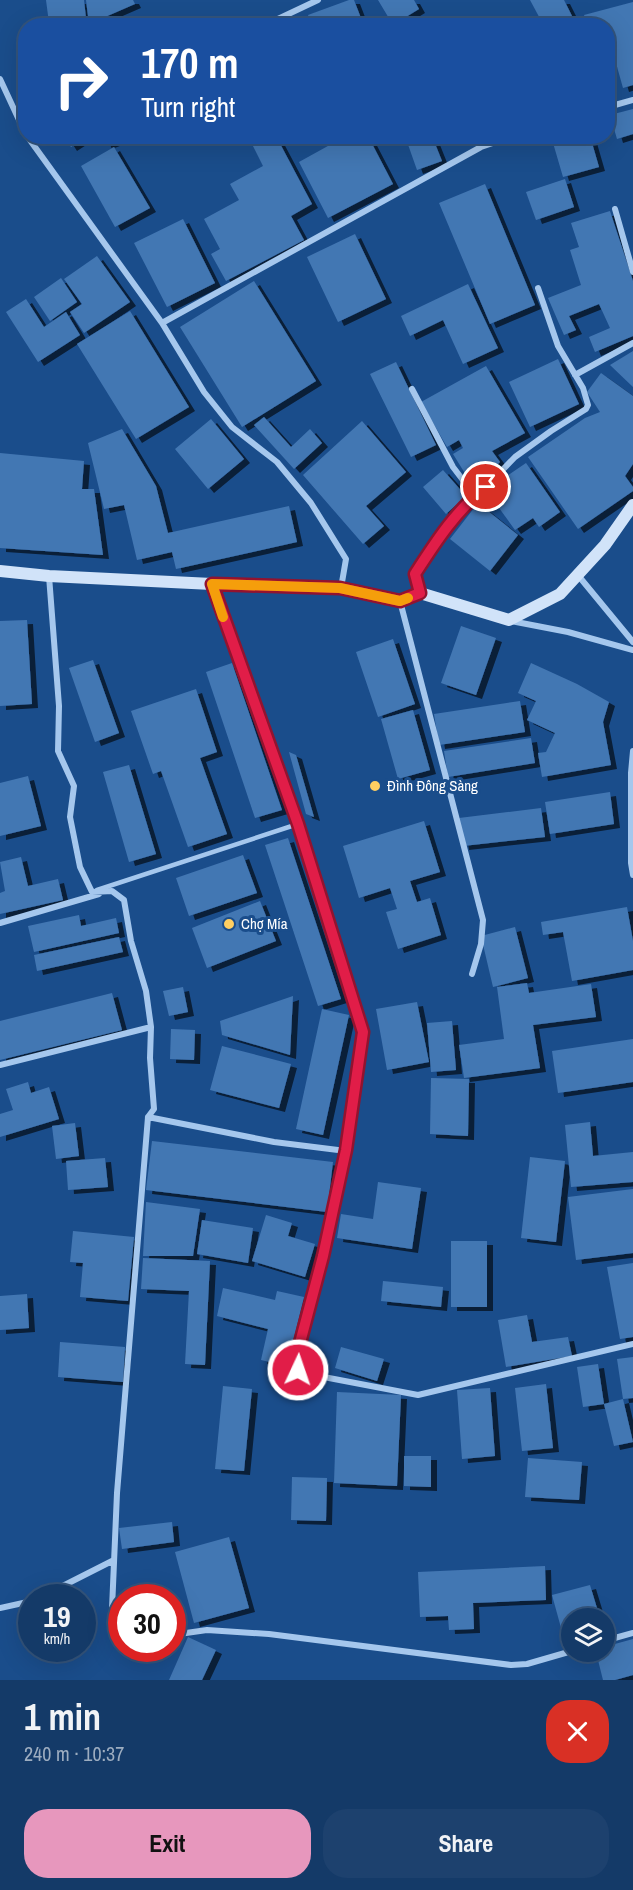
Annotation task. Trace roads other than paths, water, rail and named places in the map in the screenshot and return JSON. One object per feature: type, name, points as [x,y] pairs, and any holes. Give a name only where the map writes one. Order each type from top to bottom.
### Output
[{"type":"street","points":[[280,18],[318,0]]},
{"type":"street","points":[[0,79],[18,117]]},
{"type":"street","points":[[615,105],[633,100]]},
{"type":"street","points":[[33,144],[162,323],[204,392],[232,427],[277,462],[311,502],[346,559],[340,588]]},
{"type":"street","points":[[162,323],[490,144]]},
{"type":"street","points":[[615,209],[633,272]]},
{"type":"street","points":[[420,593],[415,574],[452,522],[475,496],[515,457],[588,405],[583,388],[558,346],[538,288]]},
{"type":"street","points":[[575,375],[633,343]]},
{"type":"street","points":[[412,389],[453,467],[475,496]]},
{"type":"street","points":[[509,620],[560,594],[605,545],[633,505]]},
{"type":"street","points":[[0,571],[49,576],[340,588],[400,601],[420,593],[509,620],[568,632],[633,650]]},
{"type":"street","points":[[578,574],[633,642]]},
{"type":"street","points":[[49,576],[59,706],[58,751],[74,786],[70,817],[80,867],[92,892],[106,892]]},
{"type":"street","points":[[212,584],[298,824],[363,1032],[346,1150],[323,1256],[296,1358],[298,1370],[417,1395],[633,1344]]},
{"type":"street","points":[[400,601],[483,921],[482,944],[472,974]]},
{"type":"street","points":[[633,751],[631,863],[633,875]]},
{"type":"street","points":[[0,923],[112,891],[124,900],[131,941],[146,991],[152,1026],[150,1058],[154,1109],[148,1117],[117,1493],[113,1584]]},
{"type":"street","points":[[0,1065],[152,1026]]},
{"type":"street","points":[[148,1117],[274,1142],[346,1150]]},
{"type":"street","points":[[67,1584],[114,1560]]},
{"type":"street","points":[[0,1608],[18,1604]]},
{"type":"street","points":[[186,1633],[207,1630],[269,1634],[511,1665],[527,1664],[561,1654]]},
{"type":"street","points":[[615,1638],[633,1633]]},
{"type":"lane","points":[[92,892],[298,824]]},
{"type":"place","name":"Đình Đông Sàng","points":[[375,786]]},
{"type":"place","name":"Chợ Mía","points":[[229,924]]}]
